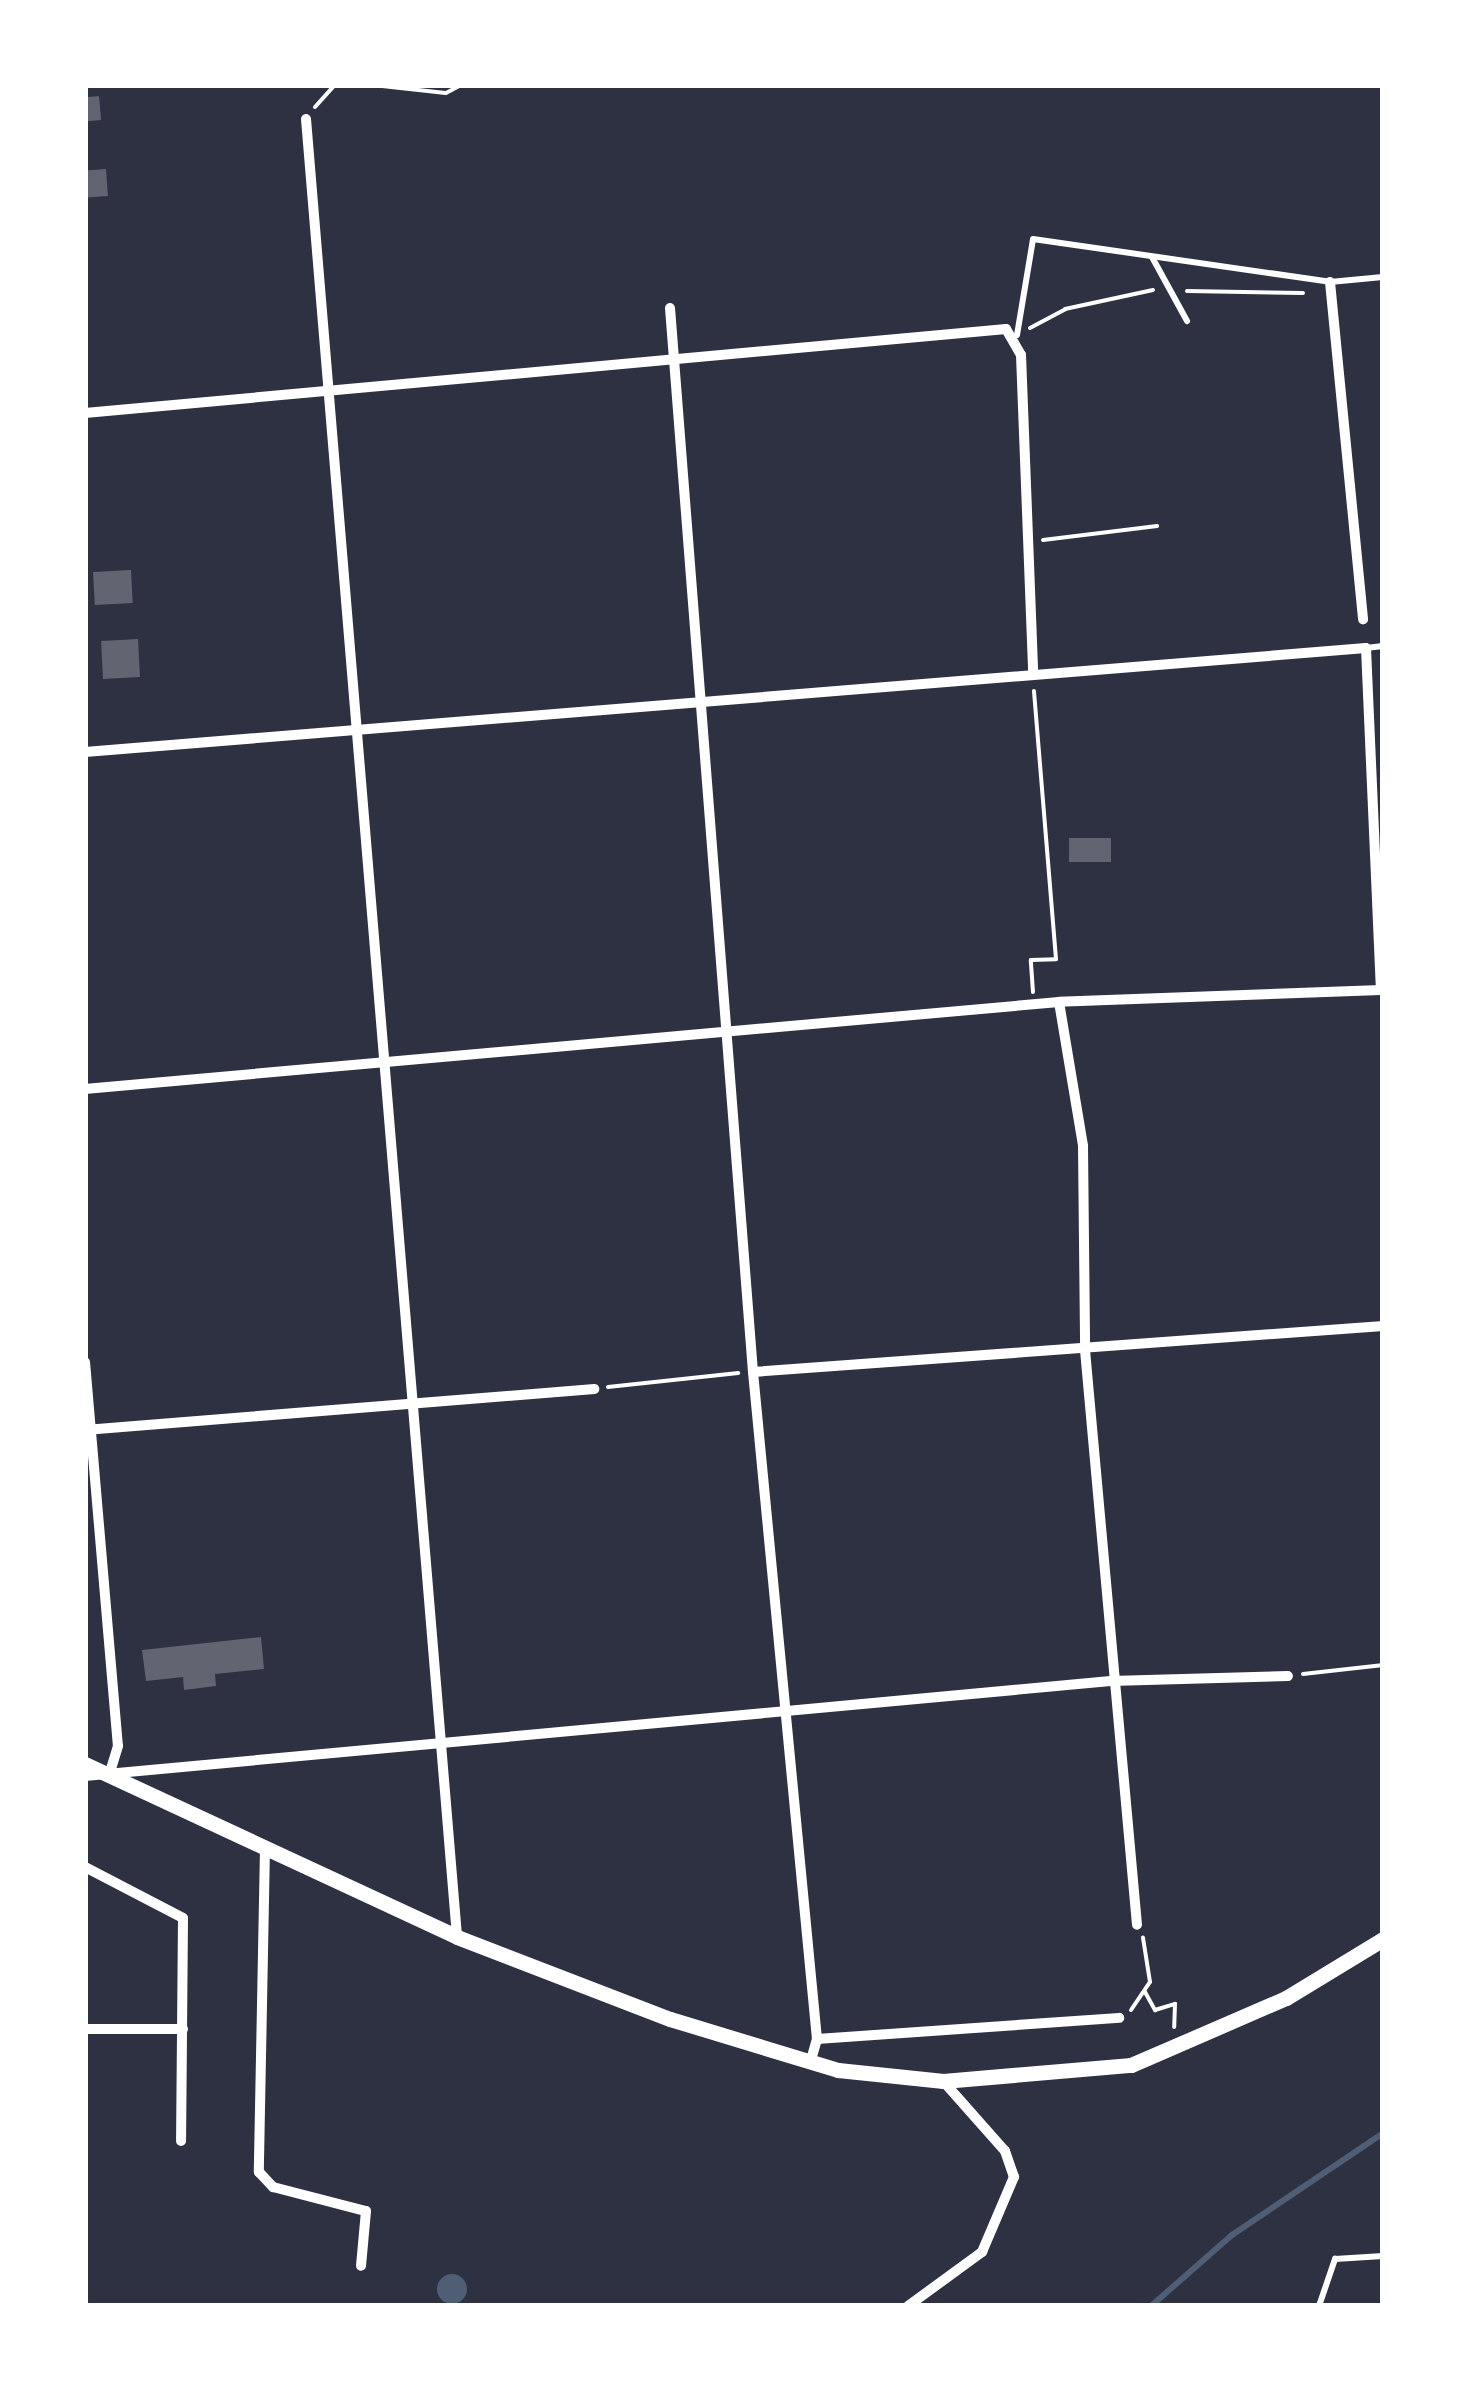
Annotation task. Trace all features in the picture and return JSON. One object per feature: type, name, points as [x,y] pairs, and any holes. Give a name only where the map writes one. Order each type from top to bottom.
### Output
[{"type":"street","points":[[306,118],[388,1060],[457,1937]]},
{"type":"street","points":[[1330,282],[1364,619]]},
{"type":"street","points":[[670,308],[697,700],[730,1030],[752,1372],[817,2039],[810,2060]]},
{"type":"street","points":[[85,413],[329,394],[990,329],[1017,335],[1032,671]]},
{"type":"street","points":[[85,752],[360,732],[1032,671],[1366,648],[1382,990],[1059,1002],[85,1089]]},
{"type":"street","points":[[1059,1002],[1083,1146],[1085,1350],[1111,1681],[1137,1925]]},
{"type":"street","points":[[752,1372],[1383,1326]]},
{"type":"street","points":[[85,1362],[118,1746],[108,1774]]},
{"type":"street","points":[[88,1430],[414,1408],[594,1389]]},
{"type":"street","points":[[85,1776],[1111,1681],[1288,1676]]},
{"type":"street","points":[[85,1764],[457,1937],[670,2019],[810,2060],[943,2081],[1131,2066],[1172,2052],[1383,1939]]},
{"type":"street","points":[[265,1848],[260,2172],[273,2188],[366,2211],[360,2266]]},
{"type":"street","points":[[85,1867],[183,1918],[181,2142]]},
{"type":"street","points":[[817,2039],[1119,2018]]},
{"type":"street","points":[[85,2029],[183,2029]]},
{"type":"street","points":[[908,2306],[982,2252],[1014,2178],[1005,2151],[943,2081]]},
{"type":"lane","points":[[1017,335],[1033,239],[1330,282],[1383,277]]},
{"type":"lane","points":[[1152,256],[1187,321]]},
{"type":"lane","points":[[1366,648],[1383,646]]},
{"type":"lane","points":[[1320,2306],[1335,2258],[1383,2256]]},
{"type":"path","points":[[306,118],[335,85]]},
{"type":"path","points":[[374,85],[446,93],[461,85]]},
{"type":"path","points":[[1038,540],[1158,526]]},
{"type":"path","points":[[1032,671],[1056,958],[1031,960],[1034,1004]]},
{"type":"path","points":[[594,1389],[752,1372]]},
{"type":"path","points":[[1288,1676],[1383,1665]]},
{"type":"path","points":[[1119,2018],[1139,2006],[1150,1982],[1137,1925]]},
{"type":"path","points":[[1144,1990],[1155,2010],[1175,2004],[1172,2052]]},
{"type":"water","points":[[452,2274],[463,2278],[467,2289],[463,2300],[452,2304],[441,2300],[437,2289],[441,2278]]},
{"type":"building","points":[[99,96],[101,120],[87,121],[85,97]]},
{"type":"building","points":[[106,169],[108,196],[87,197],[85,170]]},
{"type":"building","points":[[131,570],[133,603],[95,605],[93,572]]},
{"type":"building","points":[[138,639],[140,677],[103,679],[101,641]]},
{"type":"building","points":[[1069,838],[1111,838],[1111,862],[1069,862]]},
{"type":"building","points":[[261,1637],[264,1669],[215,1674],[216,1686],[184,1690],[183,1677],[146,1681],[142,1650]]},
{"type":"waterway","points":[[1151,2306],[1232,2235],[1383,2133]]}]
